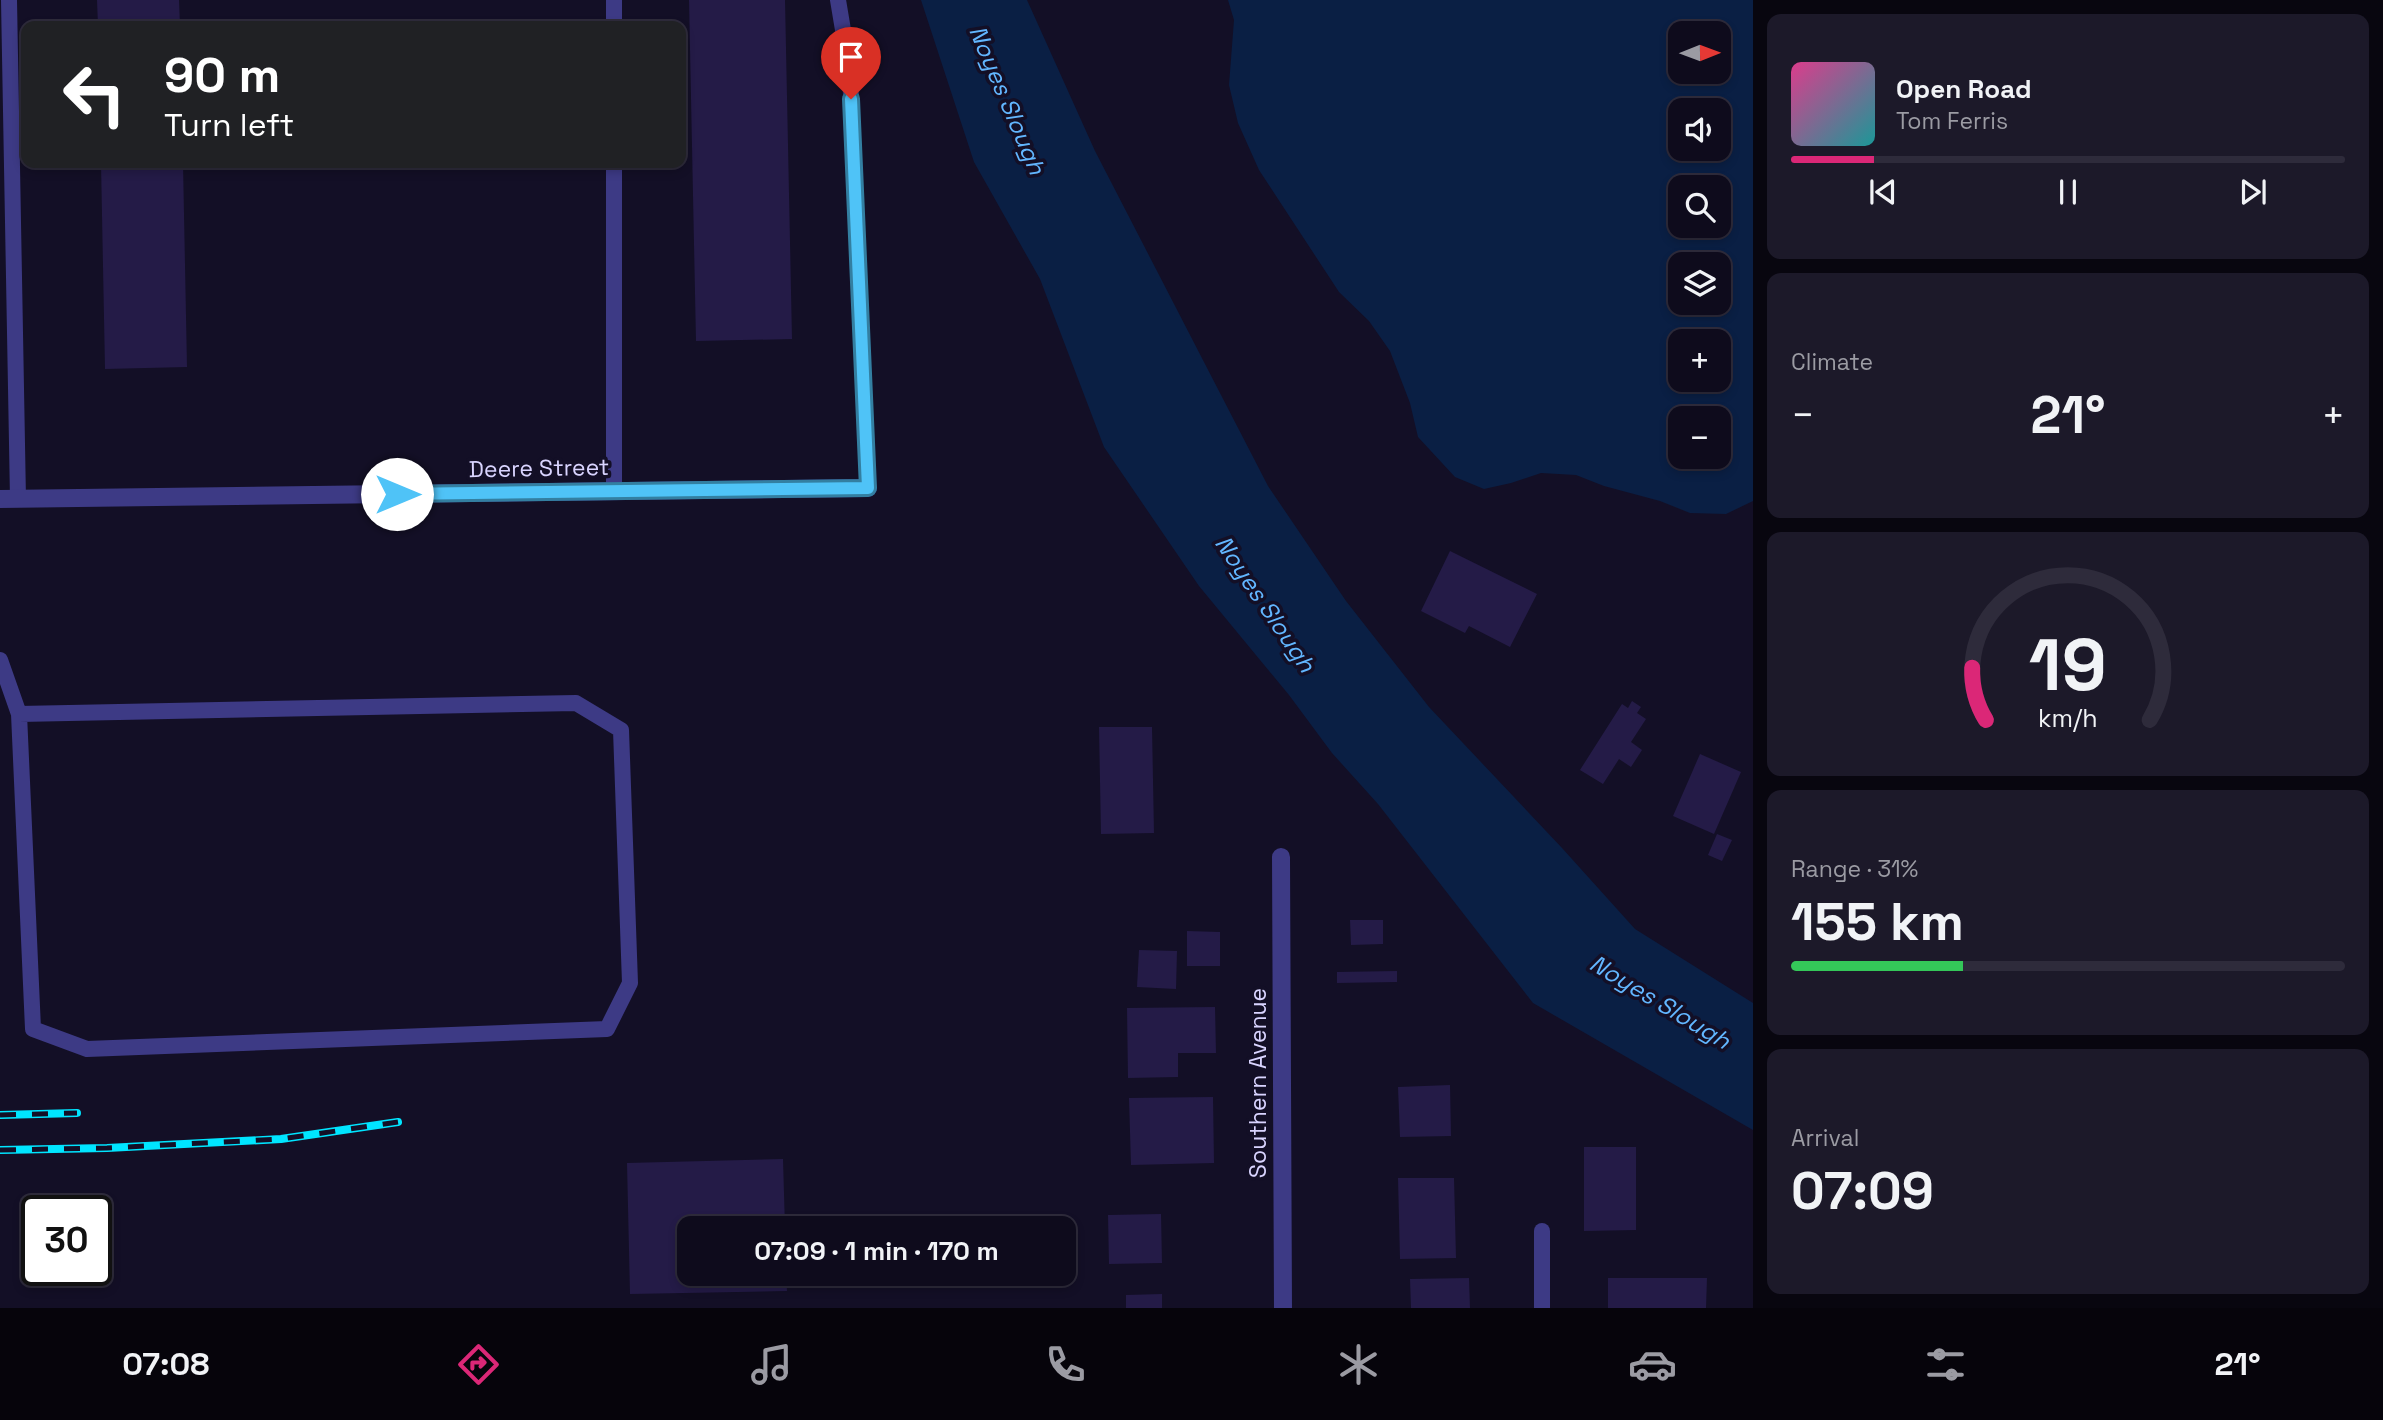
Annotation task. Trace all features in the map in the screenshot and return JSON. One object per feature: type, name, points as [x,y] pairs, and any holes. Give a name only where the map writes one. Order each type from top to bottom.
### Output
[{"type":"street","name":"Deere Street","points":[[9,499],[868,488]]},
{"type":"street","name":"Southern Avenue","points":[[1282,857],[1283,1308]]},
{"type":"lane","points":[[9,0],[9,499]]},
{"type":"lane","points":[[614,0],[614,21]]},
{"type":"lane","points":[[838,0],[850,72],[868,488]]},
{"type":"lane","points":[[614,168],[614,491]]},
{"type":"lane","points":[[0,660],[19,714],[33,1029],[87,1049],[607,1028],[630,983],[621,730],[576,703],[19,714]]},
{"type":"lane","points":[[1542,1231],[1542,1308]]},
{"type":"water","name":"Noyes Slough","points":[[921,0],[1027,0],[1095,151],[1268,486],[1346,601],[1429,707],[1635,929],[1753,1003],[1753,1130],[1533,1003],[1378,804],[1332,753],[1289,695],[1199,586],[1104,447],[1040,279],[974,162]]},
{"type":"water","points":[[1228,0],[1753,0],[1753,501],[1726,514],[1690,513],[1576,475],[1541,473],[1484,489],[1455,477],[1418,437],[1410,403],[1390,351],[1369,321],[1339,292],[1259,170],[1238,123],[1229,85],[1234,20]]},
{"type":"building","points":[[97,0],[179,0],[180,21],[98,21]]},
{"type":"building","points":[[689,0],[785,0],[792,339],[696,341]]},
{"type":"building","points":[[101,168],[183,168],[187,367],[105,369]]},
{"type":"building","points":[[1450,551],[1537,594],[1510,647],[1469,626],[1465,633],[1421,611]]},
{"type":"building","points":[[1632,701],[1641,707],[1637,713],[1646,719],[1631,742],[1642,750],[1631,767],[1619,759],[1603,784],[1580,770],[1622,704],[1628,708]]},
{"type":"building","points":[[1099,727],[1152,727],[1154,833],[1101,834]]},
{"type":"building","points":[[1700,754],[1741,772],[1714,834],[1673,816]]},
{"type":"building","points":[[1717,834],[1732,840],[1722,861],[1708,855]]},
{"type":"building","points":[[1350,920],[1383,920],[1383,944],[1351,945]]},
{"type":"building","points":[[1187,931],[1220,932],[1220,966],[1187,966]]},
{"type":"building","points":[[1139,950],[1177,951],[1176,989],[1137,987]]},
{"type":"building","points":[[1397,971],[1397,982],[1337,983],[1337,972]]},
{"type":"building","points":[[1215,1007],[1216,1053],[1178,1053],[1178,1077],[1128,1078],[1127,1008]]},
{"type":"building","points":[[1450,1085],[1451,1136],[1400,1137],[1398,1087]]},
{"type":"building","points":[[1213,1097],[1214,1163],[1131,1165],[1129,1098]]},
{"type":"building","points":[[1584,1147],[1636,1147],[1636,1230],[1584,1231]]},
{"type":"building","points":[[783,1159],[785,1216],[677,1216],[677,1286],[787,1286],[787,1291],[630,1294],[627,1163]]},
{"type":"building","points":[[1398,1178],[1454,1178],[1456,1258],[1400,1259]]},
{"type":"building","points":[[1161,1214],[1162,1263],[1109,1264],[1108,1215]]},
{"type":"building","points":[[1469,1278],[1470,1308],[1411,1308],[1410,1279]]},
{"type":"building","points":[[1608,1278],[1707,1278],[1706,1308],[1608,1308]]},
{"type":"building","points":[[1162,1294],[1162,1308],[1126,1308],[1126,1295]]},
{"type":"railway","points":[[0,1115],[77,1113]]},
{"type":"railway","points":[[0,1150],[107,1148],[281,1139],[398,1122]]},
{"type":"route","points":[[397,494],[868,488],[851,99]]}]
